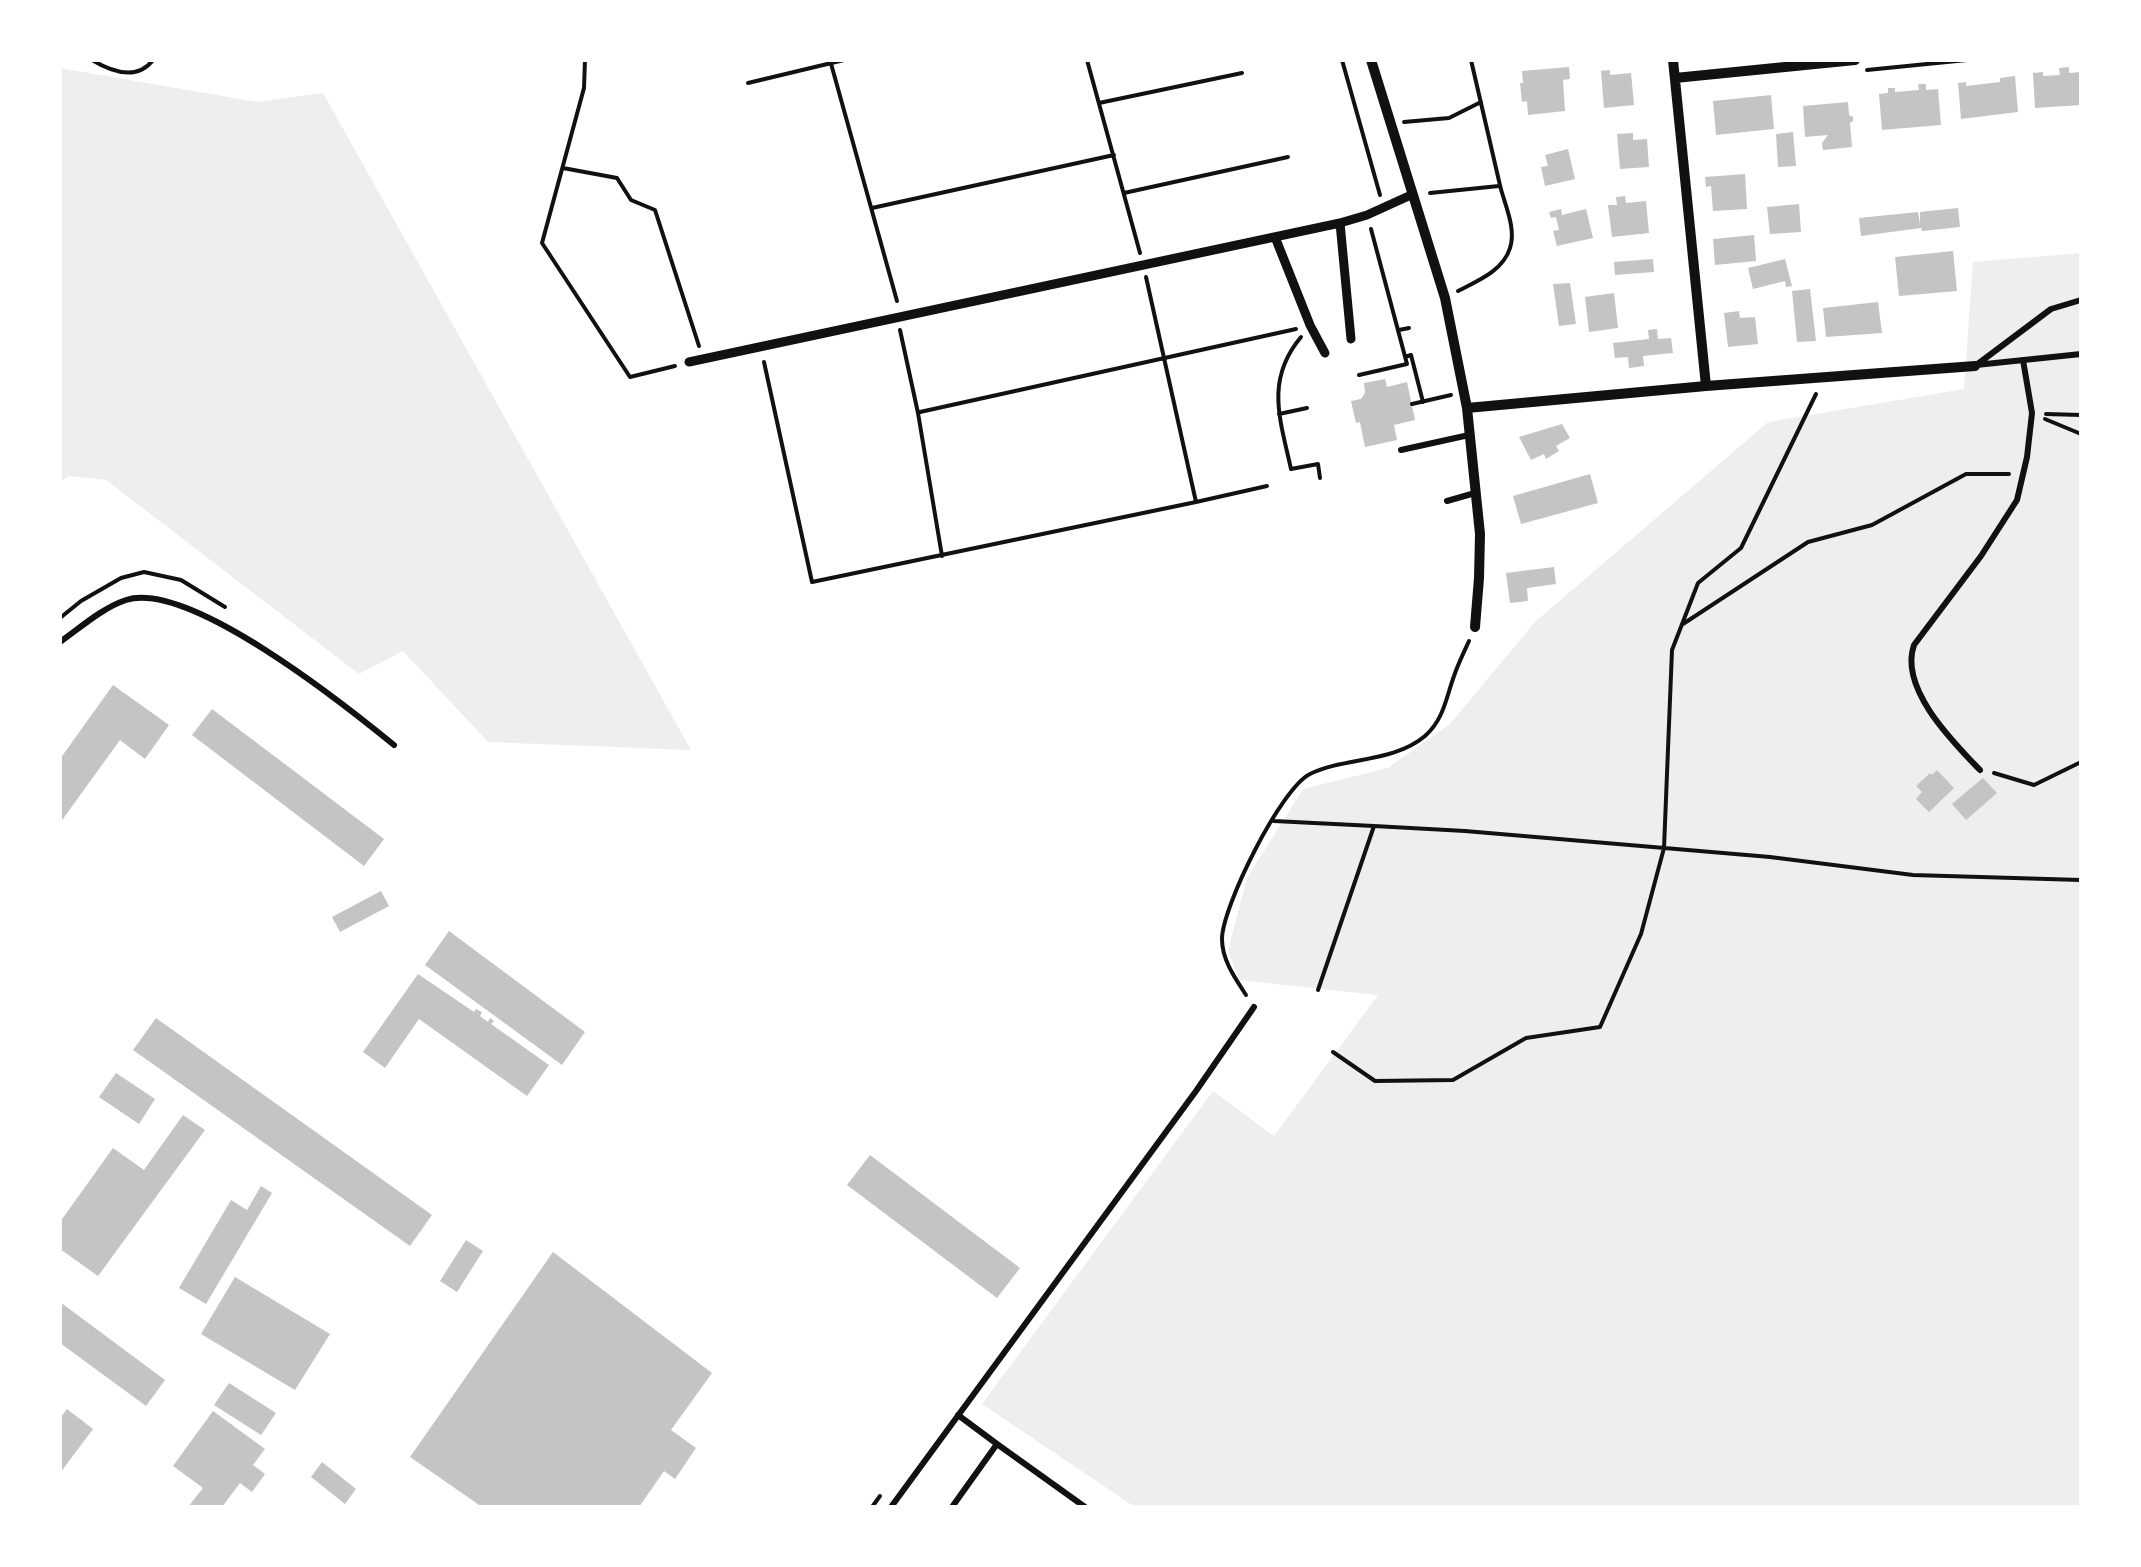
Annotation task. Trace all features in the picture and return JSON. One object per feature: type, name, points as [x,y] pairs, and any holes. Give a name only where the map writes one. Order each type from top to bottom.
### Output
[{"type":"street","points":[[1370,60],[1444,298],[1467,408],[1480,534],[1475,627]]},
{"type":"street","points":[[1673,60],[1706,386]]},
{"type":"street","points":[[1675,78],[1856,60]]},
{"type":"street","points":[[689,362],[1340,223],[1368,215],[1410,194]]},
{"type":"street","points":[[1340,223],[1351,339]]},
{"type":"street","points":[[1275,237],[1310,326],[1325,353]]},
{"type":"street","points":[[1467,408],[1975,366]]},
{"type":"lane","points":[[1975,366],[2051,309],[2081,300]]},
{"type":"lane","points":[[1975,366],[2081,354]]},
{"type":"lane","points":[[1980,770],[1928,707],[1913,678],[1910,658],[1914,645],[1981,556],[2017,500],[2032,413],[2023,360]]},
{"type":"lane","points":[[1401,450],[1470,435]]},
{"type":"lane","points":[[1448,501],[1475,493]]},
{"type":"lane","points":[[60,642],[126,600],[150,598],[178,606],[218,622],[323,688],[394,745]]},
{"type":"lane","points":[[890,1507],[1254,1006]]},
{"type":"lane","points":[[958,1415],[1086,1507]]},
{"type":"lane","points":[[952,1507],[997,1444]]},
{"type":"path","points":[[92,60],[130,74],[140,72],[154,60]]},
{"type":"path","points":[[585,60],[584,88],[542,242],[630,377],[689,362]]},
{"type":"path","points":[[748,84],[844,60]]},
{"type":"path","points":[[1342,60],[1384,207]]},
{"type":"path","points":[[1444,298],[1491,273],[1505,260],[1512,245],[1509,214],[1471,60]]},
{"type":"path","points":[[1099,104],[1242,74]]},
{"type":"path","points":[[1389,124],[1449,118],[1481,102]]},
{"type":"path","points":[[872,208],[1114,155]]},
{"type":"path","points":[[1124,192],[1288,157]]},
{"type":"path","points":[[563,168],[617,178],[631,200],[655,210],[704,359]]},
{"type":"path","points":[[1410,194],[1500,186]]},
{"type":"path","points":[[1359,376],[1407,364],[1368,215]]},
{"type":"path","points":[[1384,275],[1392,273]]},
{"type":"path","points":[[918,412],[1310,326]]},
{"type":"path","points":[[1310,326],[1284,362],[1278,386],[1279,414],[1291,469],[1318,464],[1320,478]]},
{"type":"path","points":[[1398,330],[1409,328]]},
{"type":"path","points":[[761,347],[812,582],[1267,486]]},
{"type":"path","points":[[1406,357],[1412,355],[1423,402]]},
{"type":"path","points":[[1333,1052],[1375,1080],[1452,1080],[1526,1038],[1600,1027],[1641,934],[1664,848],[1672,650],[1698,583],[1740,548],[1825,377]]},
{"type":"path","points":[[1412,404],[1451,394]]},
{"type":"path","points":[[1279,414],[1308,408]]},
{"type":"path","points":[[2032,413],[2081,415]]},
{"type":"path","points":[[2032,413],[2081,434]]},
{"type":"path","points":[[1682,625],[1808,542],[1872,525],[1966,474],[2024,474]]},
{"type":"path","points":[[1254,1006],[1226,962],[1222,938],[1236,889],[1282,802],[1298,781],[1312,772],[1383,756],[1427,734],[1447,704],[1475,627]]},
{"type":"path","points":[[1980,770],[2034,784],[2081,762]]},
{"type":"path","points":[[1272,821],[1465,831],[1913,875],[2081,880]]},
{"type":"path","points":[[1318,990],[1374,826]]},
{"type":"shaded area","points":[[60,68],[257,102],[323,93],[691,750],[488,742],[403,651],[359,674],[106,480],[69,476],[60,482]]},
{"type":"shaded area","points":[[2081,253],[2081,1507],[1135,1507],[982,1404],[1213,1091],[1274,1136],[1378,995],[1239,980],[1228,950],[1247,878],[1303,789],[1388,768],[1450,724],[1536,621],[1768,422],[1964,389],[1973,262]]},
{"type":"building","points":[[1569,67],[1570,79],[1563,80],[1565,111],[1528,115],[1527,101],[1522,102],[1522,71]]},
{"type":"building","points":[[2069,67],[2069,73],[2081,72],[2081,105],[2035,108],[2033,73],[2060,75],[2059,68]]},
{"type":"building","points":[[1610,70],[1610,75],[1631,73],[1634,105],[1604,108],[1601,71]]},
{"type":"building","points":[[2015,76],[2018,112],[1961,119],[1958,83],[1966,82],[1966,86],[2000,82],[2000,78]]},
{"type":"building","points":[[1918,84],[1926,84],[1926,90],[1938,89],[1941,125],[1882,130],[1879,94],[1888,93],[1888,88],[1895,88],[1895,92],[1919,90]]},
{"type":"building","points":[[1771,95],[1774,129],[1716,135],[1713,101]]},
{"type":"building","points":[[1848,102],[1849,115],[1853,117],[1852,147],[1823,150],[1822,143],[1828,135],[1805,137],[1803,106]]},
{"type":"building","points":[[1793,132],[1796,166],[1778,167],[1776,134]]},
{"type":"building","points":[[1633,133],[1633,140],[1647,139],[1649,167],[1620,169],[1617,134]]},
{"type":"building","points":[[1568,149],[1575,179],[1545,186],[1541,167],[1548,166],[1545,155]]},
{"type":"building","points":[[1745,174],[1747,209],[1713,211],[1711,186],[1706,187],[1705,177]]},
{"type":"building","points":[[1625,196],[1626,203],[1646,201],[1649,233],[1612,237],[1608,205],[1617,205],[1616,197]]},
{"type":"building","points":[[1799,204],[1801,232],[1770,234],[1767,207]]},
{"type":"building","points":[[1958,208],[1960,227],[1861,236],[1859,218],[1918,212],[1920,224],[1920,212]]},
{"type":"building","points":[[1561,209],[1562,215],[1586,209],[1593,238],[1557,246],[1553,231],[1559,230],[1556,217],[1551,218],[1549,212]]},
{"type":"building","points":[[1754,235],[1756,261],[1715,265],[1713,239]]},
{"type":"building","points":[[1953,251],[1957,291],[1899,296],[1895,257]]},
{"type":"building","points":[[1653,259],[1654,272],[1615,275],[1614,262]]},
{"type":"building","points":[[1785,259],[1792,286],[1786,287],[1785,281],[1753,289],[1748,268]]},
{"type":"building","points":[[1570,283],[1576,324],[1559,326],[1553,284]]},
{"type":"building","points":[[1810,289],[1816,341],[1797,342],[1792,291]]},
{"type":"building","points":[[1614,293],[1618,328],[1589,332],[1585,297]]},
{"type":"building","points":[[1878,302],[1882,333],[1826,337],[1823,308]]},
{"type":"building","points":[[1739,311],[1740,318],[1755,317],[1758,344],[1728,347],[1724,313]]},
{"type":"building","points":[[1657,329],[1658,339],[1671,338],[1673,353],[1643,356],[1644,366],[1629,368],[1628,357],[1615,358],[1613,343],[1649,339],[1648,330]]},
{"type":"building","points":[[1385,379],[1387,387],[1407,382],[1415,420],[1394,425],[1397,440],[1365,447],[1351,401],[1361,399],[1364,383]]},
{"type":"building","points":[[1562,424],[1570,438],[1556,446],[1559,451],[1546,459],[1544,454],[1531,460],[1519,437]]},
{"type":"building","points":[[1590,474],[1598,503],[1521,524],[1513,496]]},
{"type":"building","points":[[1554,567],[1556,584],[1527,588],[1528,601],[1510,603],[1506,573]]},
{"type":"building","points":[[113,685],[169,725],[145,759],[120,740],[60,823],[60,759]]},
{"type":"building","points":[[212,709],[384,839],[364,866],[192,735]]},
{"type":"building","points":[[1937,770],[1954,788],[1929,812],[1916,799],[1922,792],[1916,786]]},
{"type":"building","points":[[1983,778],[1997,793],[1966,820],[1952,804]]},
{"type":"building","points":[[381,891],[389,906],[340,932],[332,917]]},
{"type":"building","points":[[449,931],[585,1032],[562,1065],[425,965]]},
{"type":"building","points":[[418,974],[474,1012],[482,1012],[480,1016],[488,1022],[490,1018],[494,1021],[491,1024],[549,1065],[527,1096],[419,1019],[385,1068],[363,1052]]},
{"type":"building","points":[[156,1018],[432,1215],[410,1246],[133,1050]]},
{"type":"building","points":[[116,1073],[155,1099],[139,1124],[99,1097]]},
{"type":"building","points":[[183,1115],[205,1130],[98,1276],[60,1249],[60,1222],[113,1148],[144,1170]]},
{"type":"building","points":[[870,1155],[1020,1268],[997,1298],[847,1185]]},
{"type":"building","points":[[261,1186],[272,1193],[206,1304],[179,1288],[231,1200],[247,1210]]},
{"type":"building","points":[[466,1240],[483,1251],[457,1292],[440,1281]]},
{"type":"building","points":[[553,1252],[712,1373],[671,1430],[696,1448],[675,1479],[664,1471],[639,1507],[482,1507],[410,1457]]},
{"type":"building","points":[[235,1277],[330,1334],[295,1390],[201,1334]]},
{"type":"building","points":[[60,1302],[165,1380],[146,1406],[60,1343]]},
{"type":"building","points":[[229,1383],[276,1413],[261,1435],[214,1405]]},
{"type":"building","points":[[67,1409],[93,1429],[60,1473],[60,1418]]},
{"type":"building","points":[[213,1411],[265,1449],[253,1465],[265,1474],[252,1492],[240,1483],[222,1507],[188,1507],[203,1488],[173,1466]]},
{"type":"building","points":[[322,1462],[356,1489],[345,1504],[311,1477]]}]
